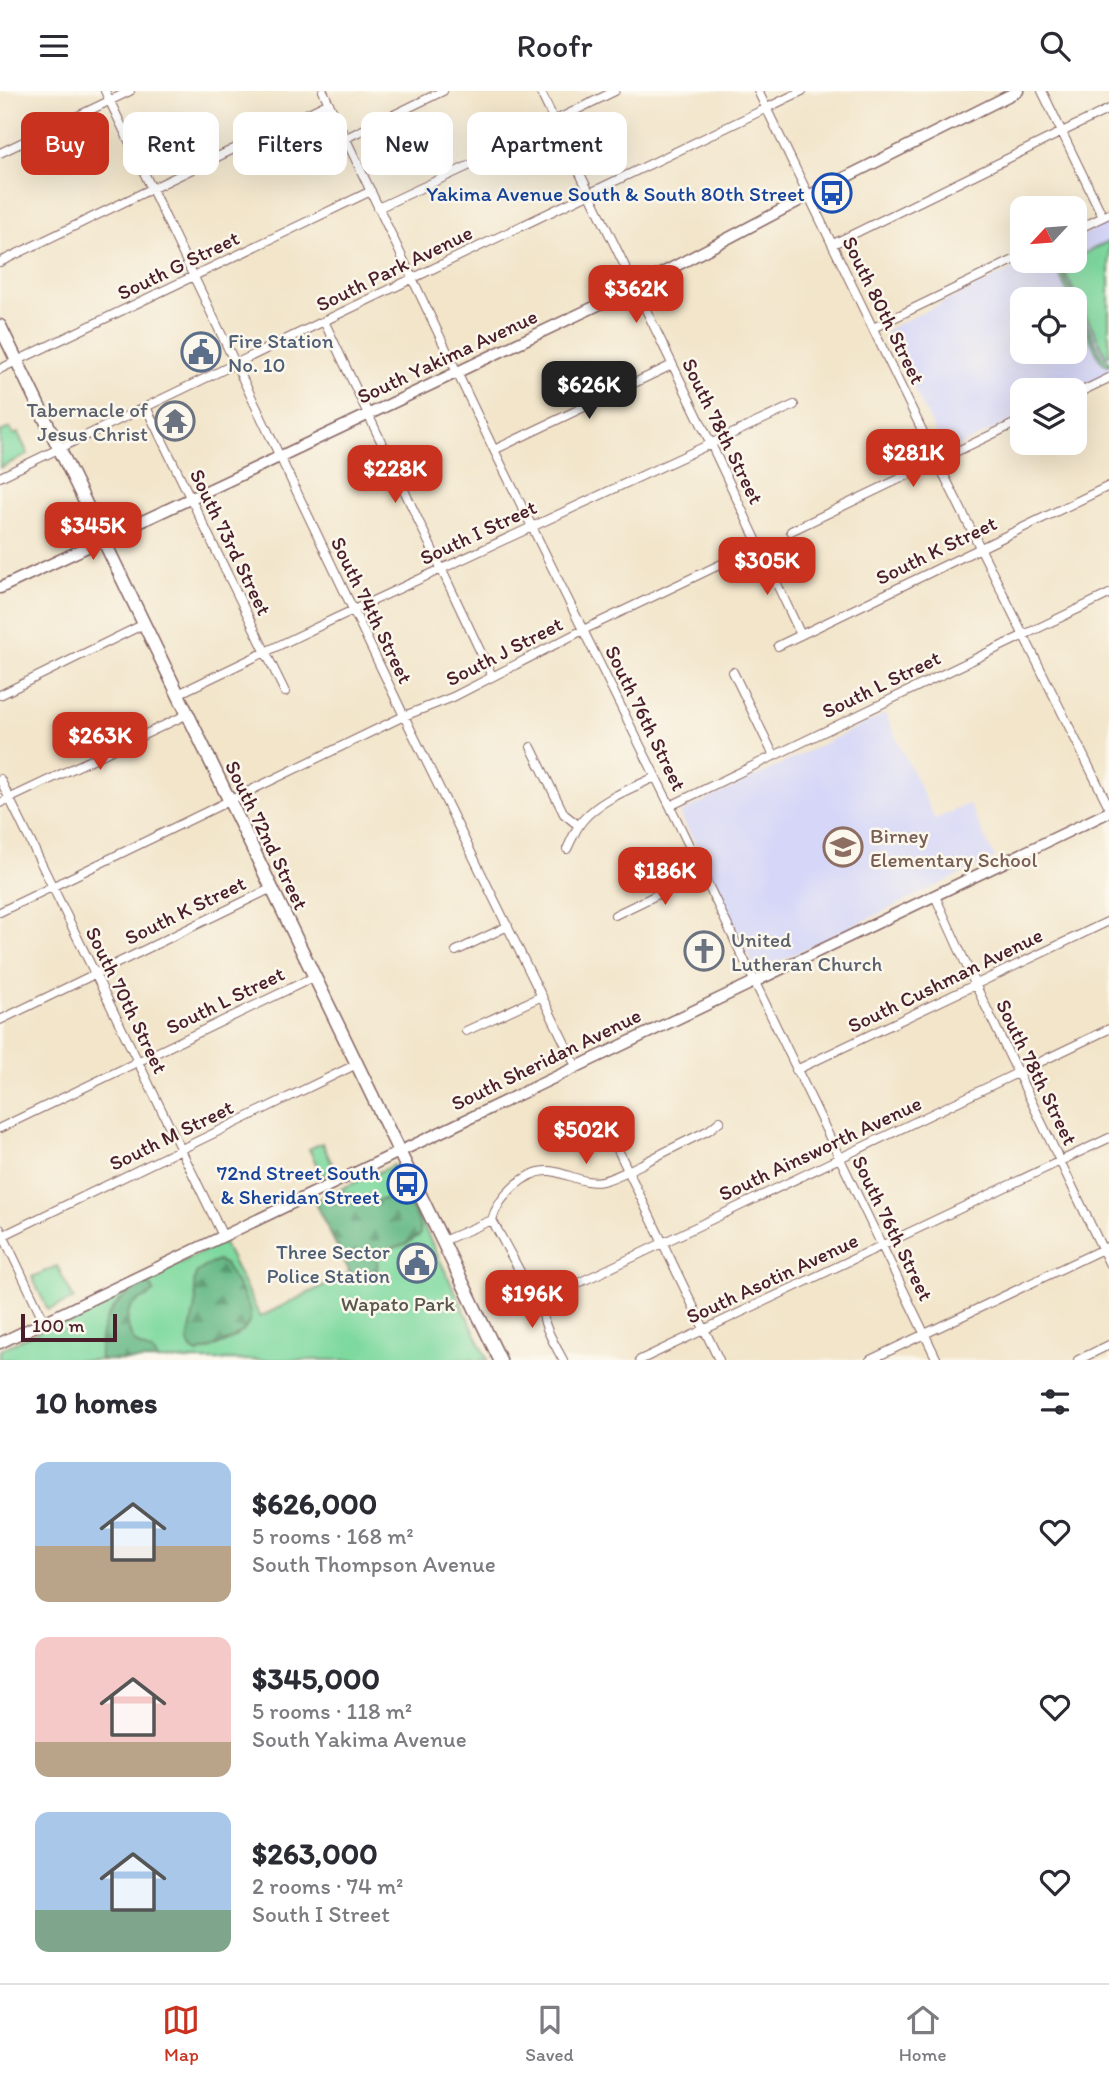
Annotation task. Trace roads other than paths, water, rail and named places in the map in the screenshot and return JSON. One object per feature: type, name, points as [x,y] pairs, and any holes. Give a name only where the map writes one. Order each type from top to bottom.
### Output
[{"type":"main road","name":"South 72nd Street","points":[[0,326],[500,1360]]},
{"type":"street","name":"South 74th Street","points":[[105,91],[404,716],[576,1066]]},
{"type":"street","points":[[0,153],[130,91]]},
{"type":"street","name":"South 76th Street","points":[[323,91],[333,112]]},
{"type":"street","points":[[347,138],[443,91]]},
{"type":"street","name":"South 78th Street","points":[[540,91],[550,112]]},
{"type":"street","points":[[576,112],[615,91]]},
{"type":"street","name":"South 80th Street","points":[[758,91],[1109,809]]},
{"type":"street","name":"South Park Avenue","points":[[0,477],[803,91]]},
{"type":"street","name":"South Yakima Avenue","points":[[0,588],[634,288],[808,196],[1018,91]]},
{"type":"street","points":[[1042,91],[1106,215],[1087,224]]},
{"type":"street","points":[[0,262],[329,103]]},
{"type":"street","points":[[833,244],[1109,109]]},
{"type":"street","name":"South 76th Street","points":[[347,140],[494,450],[656,777],[937,1360]]},
{"type":"street","points":[[379,208],[467,166]]},
{"type":"street","name":"South 78th Street","points":[[580,175],[801,635]]},
{"type":"street","name":"South G Street","points":[[0,369],[371,191]]},
{"type":"street","points":[[873,328],[1010,262]]},
{"type":"street","points":[[324,321],[492,676]]},
{"type":"street","points":[[494,450],[672,365]]},
{"type":"street","points":[[1087,389],[1109,379]]},
{"type":"street","name":"South I Street","points":[[178,694],[441,568],[794,405]]},
{"type":"street","name":"South 73rd Street","points":[[146,407],[285,692]]},
{"type":"street","points":[[791,531],[1010,426]]},
{"type":"street","name":"South K Street","points":[[778,646],[1109,486]]},
{"type":"street","name":"South J Street","points":[[0,912],[404,716],[453,697],[583,630],[759,546]]},
{"type":"street","name":"South L Street","points":[[670,806],[1108,594]]},
{"type":"street","points":[[0,695],[144,624]]},
{"type":"street","points":[[733,671],[774,756]]},
{"type":"street","points":[[0,803],[188,714]]},
{"type":"street","points":[[531,747],[566,817],[579,825]]},
{"type":"street","points":[[567,849],[579,825],[599,806],[656,777]]},
{"type":"street","name":"South 70th Street","points":[[0,779],[223,1236]]},
{"type":"street","name":"South Sheridan Avenue","points":[[0,1343],[935,896],[1109,809]]},
{"type":"street","points":[[615,915],[702,873]]},
{"type":"street","name":"South K Street","points":[[0,1020],[272,888]]},
{"type":"street","name":"South 78th Street","points":[[935,896],[1060,1161],[1106,1247],[1109,1263]]},
{"type":"street","name":"South Cushman Avenue","points":[[796,1070],[1109,921]]},
{"type":"street","points":[[456,951],[508,926]]},
{"type":"street","name":"South L Street","points":[[0,1128],[314,977]]},
{"type":"street","points":[[466,1031],[542,996]]},
{"type":"street","name":"South Ainsworth Avenue","points":[[544,1294],[565,1289],[1109,1028]]},
{"type":"street","name":"South M Street","points":[[1,1234],[357,1064]]},
{"type":"street","points":[[443,1241],[492,1220],[499,1203],[509,1190],[540,1173],[549,1171],[573,1179],[600,1182],[709,1130],[720,1121]]},
{"type":"street","points":[[607,1127],[719,1360]]},
{"type":"street","name":"South Asotin Avenue","points":[[640,1360],[1109,1138]]},
{"type":"street","points":[[492,1220],[524,1279],[544,1294],[541,1304],[543,1321],[562,1360]]},
{"type":"street","points":[[1,1234],[44,1321]]},
{"type":"street","points":[[870,1360],[1106,1247]]},
{"type":"street","points":[[1078,1360],[1109,1345]]},
{"type":"place","name":"Yakima Avenue South & South 80th Street","points":[[832,193]]},
{"type":"place","name":"Fire Station No. 10","points":[[201,352]]},
{"type":"place","name":"Tabernacle of Jesus Christ","points":[[175,421]]},
{"type":"place","name":"Birney Elementary School","points":[[843,847]]},
{"type":"place","name":"United Lutheran Church","points":[[704,951]]},
{"type":"place","name":"72nd Street South & Sheridan Street","points":[[407,1184]]},
{"type":"place","name":"Three Sector Police Station","points":[[417,1263]]},
{"type":"park label","name":"Wapato Park","points":[[398,1303]]}]
